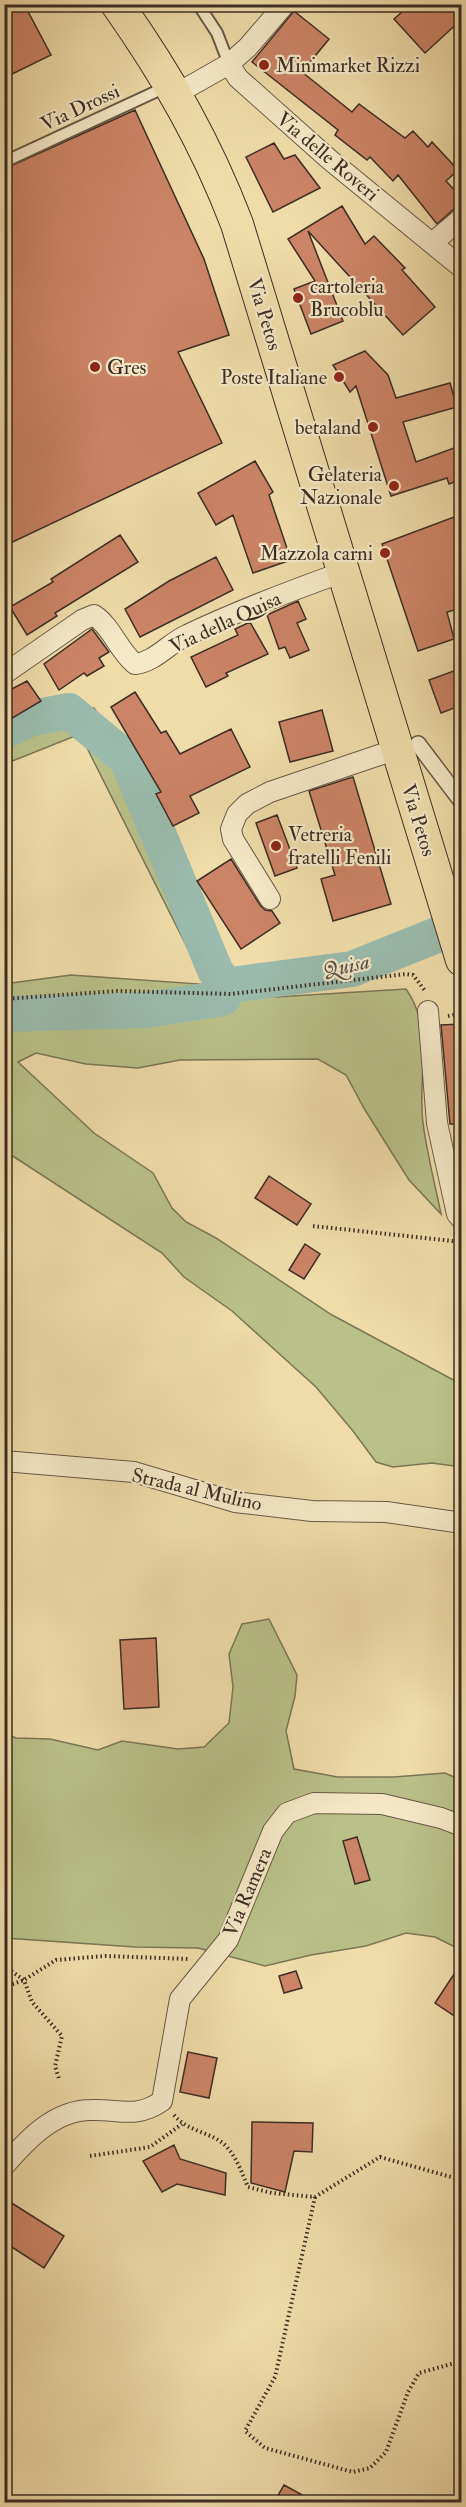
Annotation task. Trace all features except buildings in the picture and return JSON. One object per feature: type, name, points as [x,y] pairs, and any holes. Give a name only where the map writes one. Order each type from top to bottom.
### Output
[{"type":"main road","name":"Via Petos","points":[[117,4],[174,89],[202,141],[237,224],[342,572],[407,747],[441,891],[461,959]]},
{"type":"street","points":[[174,89],[229,64],[248,47],[285,4]]},
{"type":"street","name":"Via delle Roveri","points":[[229,64],[237,78],[330,160],[462,268]]},
{"type":"street","points":[[432,243],[462,218]]},
{"type":"street","name":"Via della Quisa","points":[[4,674],[82,620],[94,615],[104,621],[125,656],[135,664],[145,663],[183,637],[245,609],[342,572]]},
{"type":"street","points":[[270,899],[233,839],[231,829],[237,814],[247,804],[270,792],[407,747],[462,802]]},
{"type":"street","points":[[428,1011],[437,1123],[457,1214],[462,1220]]},
{"type":"street","name":"Strada al Mulino","points":[[4,1461],[134,1472],[235,1502],[312,1511],[386,1512],[462,1523]]},
{"type":"street","name":"Via Ramera","points":[[162,2101],[180,1999],[228,1940],[273,1831],[287,1813],[314,1803],[382,1804],[441,1818],[462,1826]]},
{"type":"street","points":[[4,2166],[24,2143],[53,2120],[89,2110],[124,2113],[148,2110],[162,2101]]},
{"type":"lane","points":[[198,4],[218,33],[229,64]]},
{"type":"lane","name":"Via Drossi","points":[[4,162],[174,89]]},
{"type":"path","points":[[4,999],[117,991],[231,994],[406,974],[413,975],[426,992],[428,1011]]},
{"type":"path","points":[[313,1226],[462,1242]]},
{"type":"path","points":[[4,1987],[24,1980],[56,1960],[105,1956],[186,1958],[208,1964]]},
{"type":"path","points":[[4,1966],[24,1980],[32,2002],[62,2036],[55,2066],[59,2079]]},
{"type":"path","points":[[162,2101],[182,2124],[224,2145],[239,2164],[248,2187],[272,2193],[315,2197],[380,2157],[462,2180]]},
{"type":"path","points":[[90,2156],[150,2147],[182,2124]]},
{"type":"path","points":[[315,2197],[275,2377],[245,2431],[265,2448],[353,2472],[370,2468],[386,2452],[408,2392],[419,2373],[462,2361]]},
{"type":"green space","points":[[58,707],[94,708],[139,774],[218,968],[228,977],[276,997],[406,989],[415,1005],[423,1037],[423,1123],[441,1214],[409,1180],[346,1075],[318,1059],[180,1060],[138,1068],[86,1064],[36,1053],[18,1062],[94,1133],[153,1173],[172,1208],[186,1222],[216,1238],[332,1315],[461,1384],[461,1467],[432,1463],[393,1467],[376,1462],[316,1387],[232,1311],[184,1277],[162,1253],[5,1151],[4,984],[71,975],[212,985],[187,947],[80,734],[5,764],[5,728]]},
{"type":"green space","points":[[269,1619],[297,1675],[295,1696],[286,1731],[294,1769],[338,1777],[394,1777],[445,1773],[461,1780],[461,1950],[435,1937],[406,1933],[366,1946],[311,1955],[265,1966],[198,1948],[135,1947],[5,1938],[4,1733],[16,1738],[50,1739],[98,1750],[122,1741],[178,1749],[204,1747],[229,1723],[233,1687],[229,1654],[242,1624]]},
{"type":"waterway","points":[[4,731],[32,718],[69,711],[127,759],[215,970],[224,984]]},
{"type":"waterway","name":"Quisa","points":[[224,986],[352,969],[462,925]]},
{"type":"waterway","name":"Quisa","points":[[4,1014],[147,1010],[223,998]]},
{"type":"place","name":"Minimarket Rizzi","points":[[264,65]]},
{"type":"place","name":"cartoleria Brucoblu","points":[[298,298]]},
{"type":"place","name":"Gres","points":[[95,367]]},
{"type":"place","name":"Poste Italiane","points":[[339,377]]},
{"type":"place","name":"betaland","points":[[373,427]]},
{"type":"place","name":"Gelateria Nazionale","points":[[394,486]]},
{"type":"place","name":"Mazzola carni","points":[[385,553]]},
{"type":"place","name":"Vetreria fratelli Fenili","points":[[276,846]]}]
